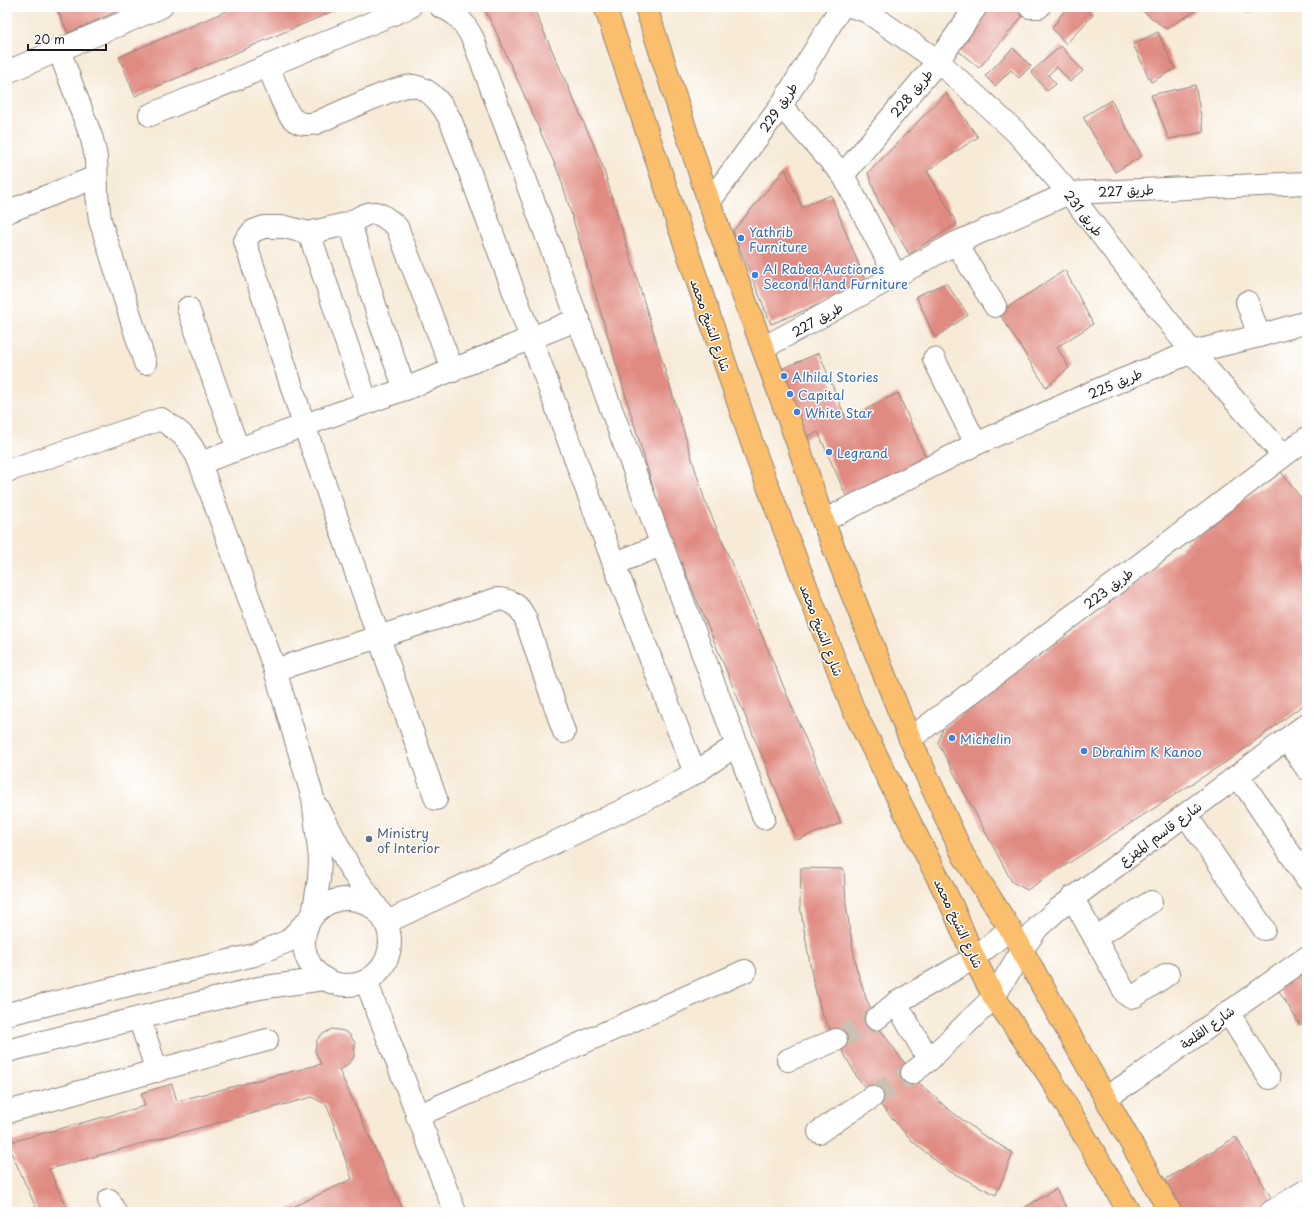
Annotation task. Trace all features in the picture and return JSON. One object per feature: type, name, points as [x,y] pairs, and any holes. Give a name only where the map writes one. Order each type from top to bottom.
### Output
[{"type":"main road","name":"شارع الشيخ محمد","points":[[605,7],[757,458],[857,718],[952,906],[974,958],[994,997],[1048,1074],[1129,1212]]},
{"type":"main road","points":[[646,7],[709,202],[763,348],[823,521],[910,739],[963,855],[1010,929],[1170,1212]]},
{"type":"street","points":[[7,72],[161,7]]},
{"type":"street","points":[[150,115],[410,7]]},
{"type":"street","points":[[441,7],[450,10],[464,22],[473,39],[579,319],[735,746],[764,818]]},
{"type":"street","name":"طريق 229","points":[[709,202],[780,106],[841,7]]},
{"type":"street","name":"طريق 231","points":[[853,7],[866,11],[938,61],[1016,132],[1069,193],[1192,352],[1282,455]]},
{"type":"street","name":"طريق 228","points":[[843,175],[938,61],[976,7]]},
{"type":"street","points":[[1030,7],[1039,7]]},
{"type":"street","points":[[59,50],[92,139],[96,157],[96,177],[100,220],[145,363]]},
{"type":"street","points":[[268,66],[292,118],[299,123],[307,125],[316,123],[395,90],[413,86],[429,93],[442,105],[451,121],[614,564],[695,774]]},
{"type":"street","points":[[780,106],[843,175],[896,276]]},
{"type":"street","points":[[7,212],[96,177]]},
{"type":"street","name":"طريق 227","points":[[763,348],[956,243],[1069,193],[1307,183]]},
{"type":"street","points":[[436,799],[304,425],[245,241],[253,231],[264,227],[286,227],[310,233],[350,223],[366,213],[382,215],[396,227],[453,371]]},
{"type":"street","points":[[350,223],[380,325],[405,389]]},
{"type":"street","points":[[310,233],[367,402]]},
{"type":"street","points":[[956,243],[995,306]]},
{"type":"street","points":[[1247,302],[1259,336]]},
{"type":"street","points":[[188,308],[238,449]]},
{"type":"street","points":[[200,463],[453,371],[579,319]]},
{"type":"street","name":"طريق 225","points":[[823,521],[976,444],[1102,388],[1192,352],[1259,336],[1307,322]]},
{"type":"street","points":[[934,359],[976,444]]},
{"type":"street","points":[[7,471],[161,419],[182,433],[194,447],[275,670],[313,798],[320,859],[319,879],[313,915],[307,925],[304,947],[310,964],[324,979],[339,985],[358,984],[377,975],[388,957],[391,938],[387,922],[351,870],[313,798]]},
{"type":"street","name":"طريق 223","points":[[910,739],[1282,455],[1307,438]]},
{"type":"street","points":[[614,564],[662,545]]},
{"type":"street","points":[[275,670],[497,599],[507,600],[515,603],[521,610],[564,732]]},
{"type":"street","name":"شارع قاسم المهزع","points":[[912,1073],[929,1060],[994,997],[1022,950],[1038,927],[1072,897],[1186,815],[1307,724]]},
{"type":"street","points":[[1287,740],[1307,769]]},
{"type":"street","points":[[387,922],[655,795],[695,774],[735,746]]},
{"type":"street","points":[[1236,778],[1248,790],[1307,879]]},
{"type":"street","points":[[1186,815],[1264,929]]},
{"type":"street","points":[[1072,897],[1126,994],[1130,997],[1135,996],[1168,974]]},
{"type":"street","points":[[7,1014],[254,955],[288,942],[324,904],[344,898],[359,899],[377,909],[387,922]]},
{"type":"street","points":[[1095,938],[1150,902]]},
{"type":"street","points":[[876,1019],[896,1003],[974,958],[1010,929]]},
{"type":"street","name":"شارع القلعة","points":[[1106,1097],[1132,1082],[1307,957]]},
{"type":"street","points":[[417,1116],[746,971]]},
{"type":"street","points":[[7,1051],[259,988],[324,979]]},
{"type":"street","points":[[366,980],[455,1212]]},
{"type":"street","points":[[896,1003],[929,1060]]},
{"type":"street","points":[[1228,1012],[1269,1078]]},
{"type":"street","points":[[139,1018],[157,1071]]},
{"type":"street","points":[[7,1112],[267,1040]]},
{"type":"street","points":[[788,1060],[836,1040]]},
{"type":"street","points":[[819,1132],[872,1097]]},
{"type":"street","points":[[1271,1212],[1307,1190]]},
{"type":"building","points":[[56,7],[127,7],[68,33]]},
{"type":"building","points":[[236,7],[343,7],[135,96],[119,57]]},
{"type":"building","points":[[483,7],[533,7],[602,164],[704,498],[841,823],[797,840],[661,514],[560,176],[493,25]]},
{"type":"building","points":[[987,7],[1022,7],[1027,11],[979,68],[956,49]]},
{"type":"building","points":[[1067,7],[1084,7],[1093,15],[1066,44],[1052,28]]},
{"type":"building","points":[[1138,7],[1191,7],[1195,11],[1166,29]]},
{"type":"building","points":[[1240,7],[1253,7],[1250,13]]},
{"type":"building","points":[[1158,32],[1175,69],[1151,82],[1133,44]]},
{"type":"building","points":[[1061,46],[1083,71],[1070,82],[1057,67],[1048,75],[1056,84],[1047,91],[1031,72]]},
{"type":"building","points":[[1013,48],[1031,66],[1019,78],[1011,70],[995,86],[985,76]]},
{"type":"building","points":[[1195,85],[1204,132],[1169,139],[1151,95]]},
{"type":"building","points":[[946,93],[978,137],[927,171],[957,224],[909,254],[879,203],[868,173]]},
{"type":"building","points":[[1111,100],[1142,156],[1115,172],[1083,117]]},
{"type":"building","points":[[785,169],[802,207],[831,195],[867,285],[771,324],[733,231]]},
{"type":"building","points":[[1065,270],[1093,324],[1057,347],[1069,368],[1046,387],[999,313]]},
{"type":"building","points":[[946,283],[968,315],[935,338],[916,296]]},
{"type":"building","points":[[819,353],[846,419],[898,393],[929,465],[848,500],[818,432],[802,439],[774,372]]},
{"type":"building","points":[[1281,472],[1307,506],[1307,702],[1232,758],[1027,890],[1012,882],[938,743],[943,728]]},
{"type":"building","points":[[801,868],[844,869],[846,905],[856,967],[866,998],[880,1029],[919,1083],[947,1108],[981,1134],[1013,1153],[996,1195],[949,1171],[913,1142],[858,1079],[822,1014],[813,981],[800,906]]},
{"type":"building","points":[[1307,962],[1307,1020],[1300,1025],[1276,986]]},
{"type":"building","points":[[332,1029],[344,1031],[350,1035],[355,1043],[354,1057],[345,1067],[339,1070],[404,1212],[282,1212],[352,1179],[327,1105],[312,1097],[49,1169],[68,1212],[38,1212],[7,1143],[145,1106],[141,1093],[172,1084],[177,1101],[321,1064],[315,1051],[317,1040],[321,1035]]},
{"type":"building","points":[[1236,1137],[1273,1201],[1255,1212],[1179,1212],[1161,1182]]},
{"type":"building","points":[[1056,1189],[1069,1212],[1024,1212],[1022,1209]]},
{"type":"building","points":[[1307,1198],[1307,1212],[1285,1212]]},
{"type":"tunnel","points":[[836,1040],[876,1019]]},
{"type":"tunnel","points":[[872,1097],[912,1073]]},
{"type":"place","name":"Yathrib Furniture","points":[[741,238]]},
{"type":"place","name":"Al Rabea Auctiones Second Hand Furniture","points":[[755,275]]},
{"type":"place","name":"Alhilal Stories","points":[[784,376]]},
{"type":"place","name":"Capital","points":[[790,394]]},
{"type":"place","name":"White Star","points":[[797,412]]},
{"type":"place","name":"Legrand","points":[[829,452]]},
{"type":"place","name":"Michelin","points":[[952,738]]},
{"type":"place","name":"Dbrahim K Kanoo","points":[[1084,751]]},
{"type":"place","name":"Ministry of Interior","points":[[369,839]]}]
